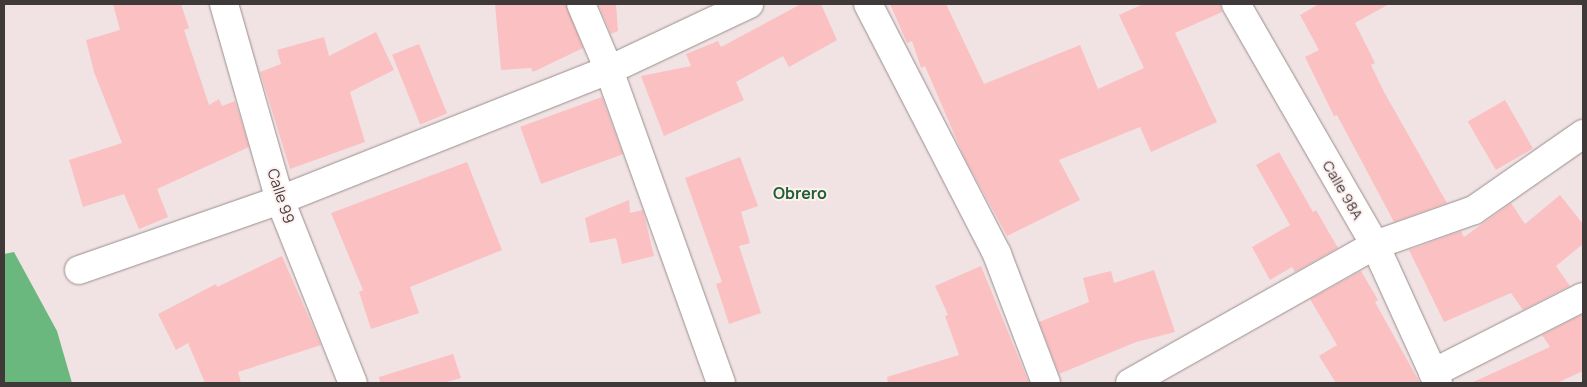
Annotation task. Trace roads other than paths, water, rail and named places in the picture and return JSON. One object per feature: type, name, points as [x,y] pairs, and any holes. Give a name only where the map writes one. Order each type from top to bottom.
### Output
[{"type":"street","name":"Calle 99","points":[[224,4],[280,200],[353,383]]},
{"type":"street","points":[[581,4],[609,70],[721,383]]},
{"type":"street","points":[[79,270],[280,200],[609,70],[749,4]]},
{"type":"street","points":[[868,4],[997,254],[1046,383]]},
{"type":"street","name":"Calle 98A","points":[[1236,4],[1374,245],[1435,378]]},
{"type":"street","points":[[1130,383],[1374,245],[1474,210],[1583,134]]},
{"type":"street","points":[[1435,378],[1583,297]]},
{"type":"district","name":"Obrero","points":[[800,193]]}]
